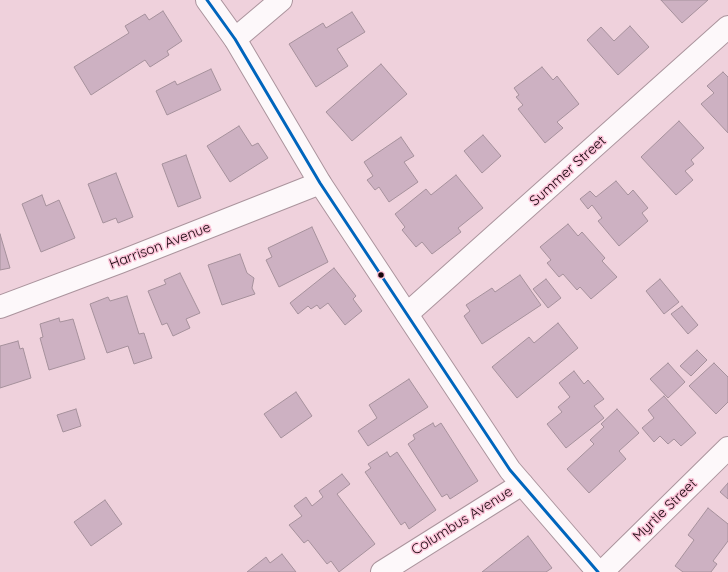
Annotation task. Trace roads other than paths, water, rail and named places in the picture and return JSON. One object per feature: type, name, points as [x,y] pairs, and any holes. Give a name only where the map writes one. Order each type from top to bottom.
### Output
[{"type":"street","points":[[207,0],[235,39],[320,183],[510,470],[598,572]]},
{"type":"street","points":[[235,39],[281,0]]},
{"type":"street","name":"Summer Street","points":[[407,314],[728,27]]},
{"type":"street","name":"Harrison Avenue","points":[[0,307],[120,262],[320,183]]},
{"type":"street","name":"Myrtle Street","points":[[602,572],[728,448]]},
{"type":"street","name":"Columbus Avenue","points":[[382,572],[522,484]]}]
